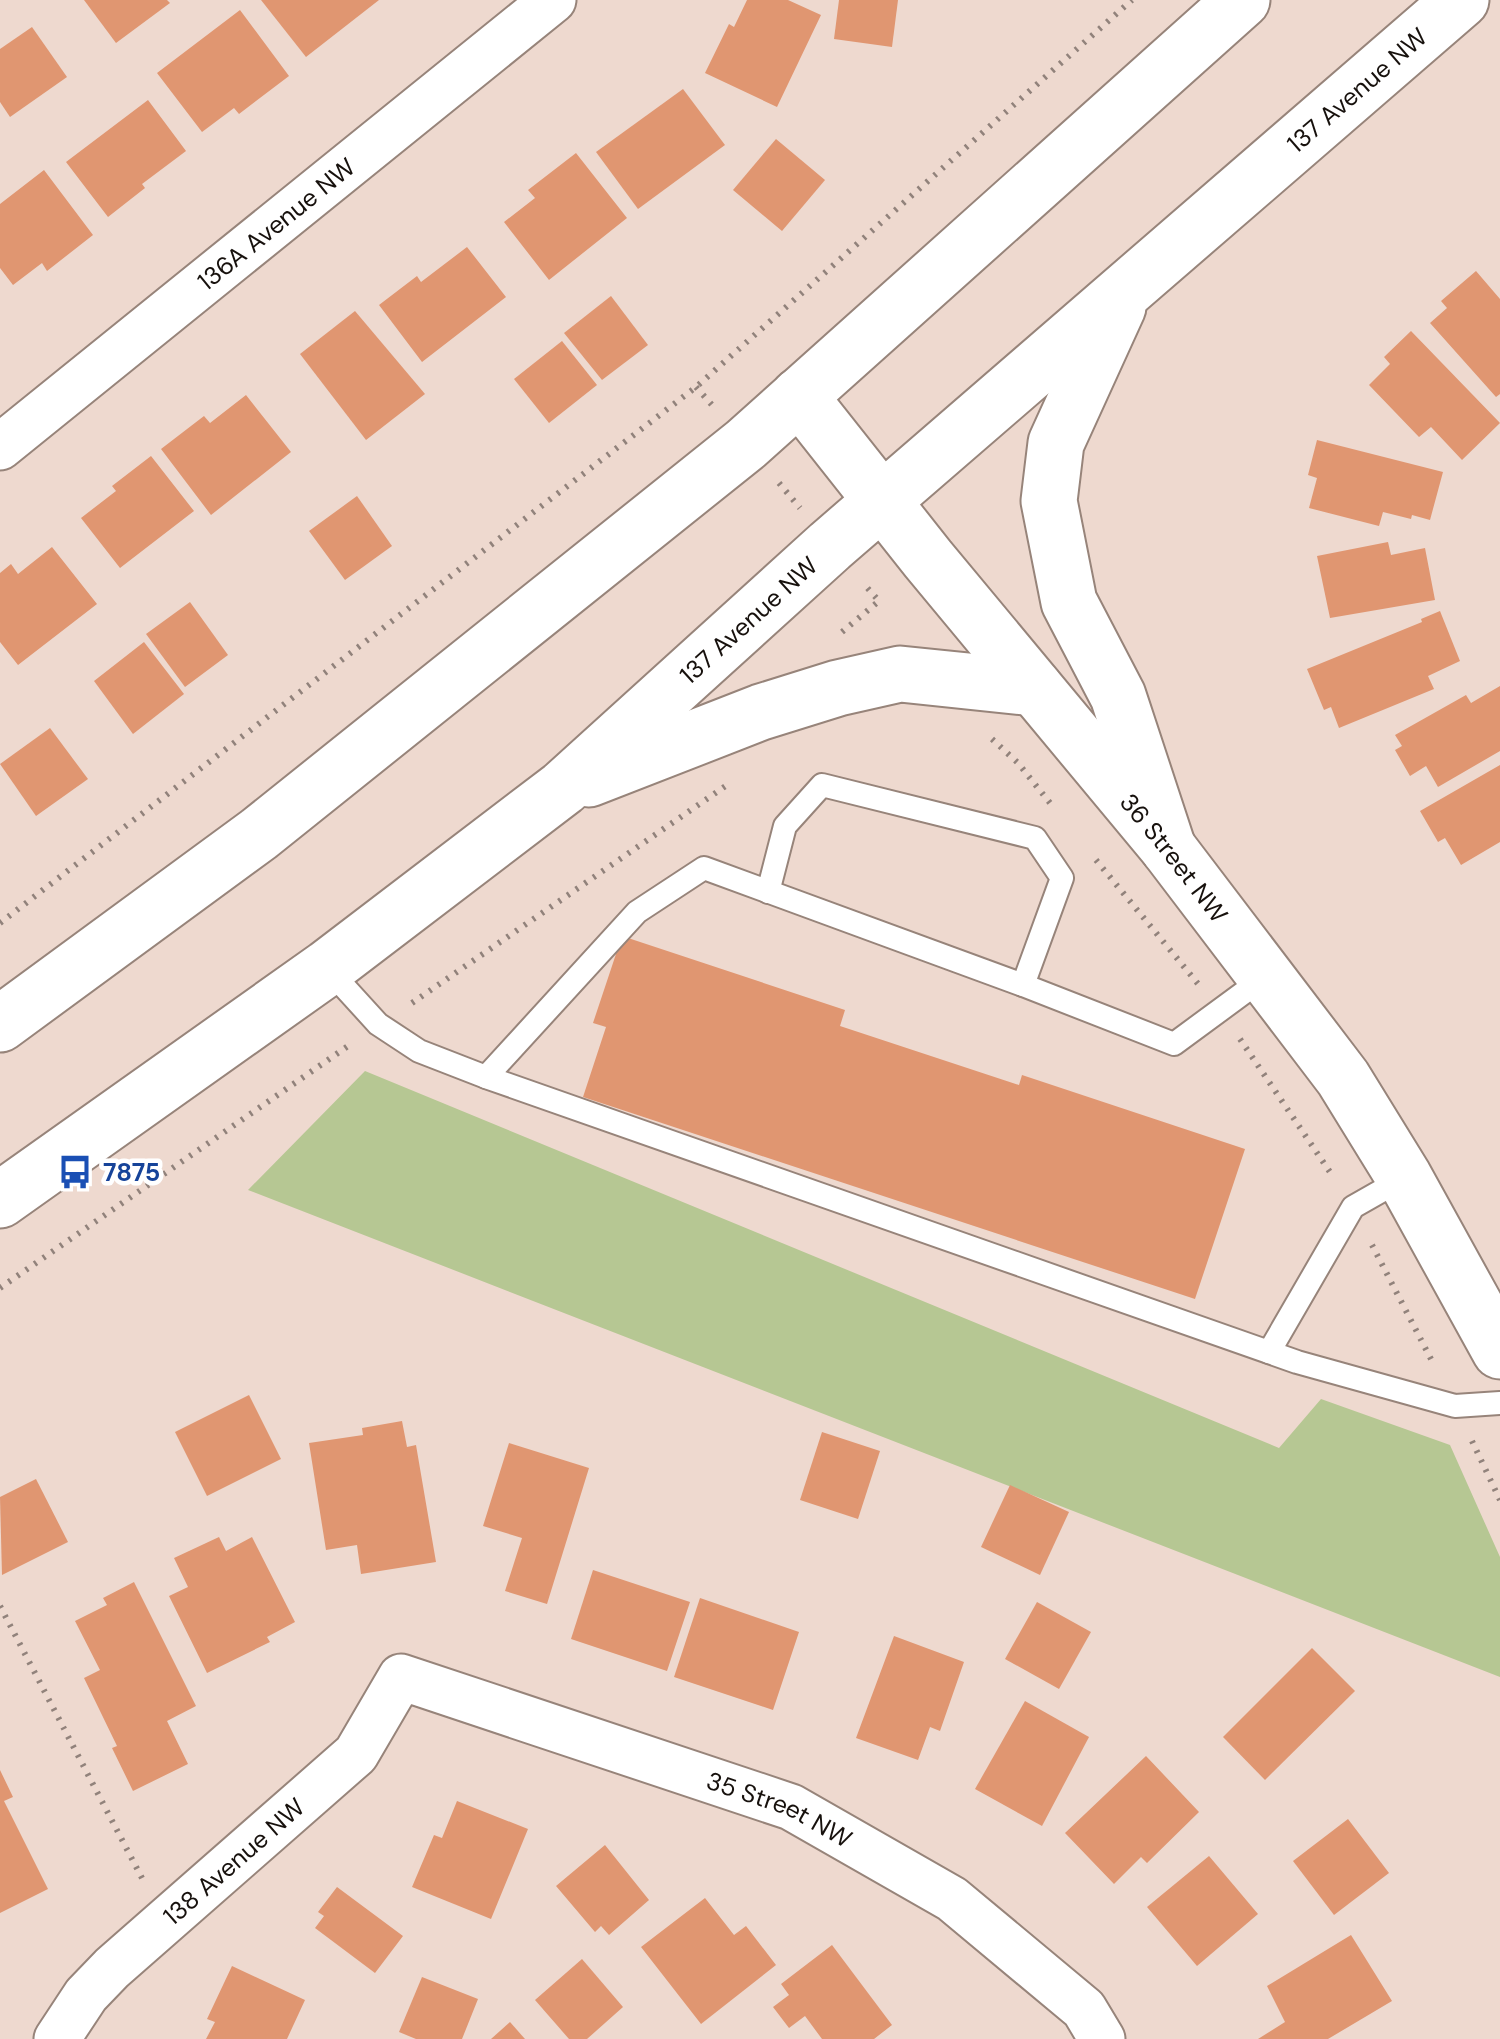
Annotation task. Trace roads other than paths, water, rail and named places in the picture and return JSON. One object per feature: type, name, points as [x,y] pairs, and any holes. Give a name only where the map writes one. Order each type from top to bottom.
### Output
[{"type":"main road","points":[[0,1024],[259,834],[746,444],[1242,0]]},
{"type":"main road","name":"137 Avenue NW","points":[[0,1200],[327,968],[562,788],[884,501],[1461,0]]},
{"type":"main road","points":[[1126,290],[1056,443],[1049,501],[1069,602],[1118,696],[1168,848]]},
{"type":"main road","name":"36 Street NW","points":[[799,396],[928,560],[1168,848],[1342,1078],[1404,1177],[1500,1351]]},
{"type":"main road","points":[[562,788],[762,712],[900,674],[1036,688]]},
{"type":"street","name":"136A Avenue NW","points":[[0,446],[554,0]]},
{"type":"street","name":"138 Avenue NW","points":[[57,2039],[86,1995],[356,1754],[401,1677]]},
{"type":"street","name":"35 Street NW","points":[[401,1677],[791,1808],[952,1899],[1084,2009],[1102,2039]]},
{"type":"lane","points":[[768,892],[785,826],[822,785],[1034,838],[1062,878],[1023,985]]},
{"type":"lane","points":[[486,1078],[637,912],[704,868],[1174,1044],[1265,977]]},
{"type":"lane","points":[[327,968],[378,1024],[419,1051],[486,1078],[1268,1352],[1455,1406],[1500,1403]]},
{"type":"lane","points":[[1268,1352],[1353,1207],[1404,1177]]},
{"type":"place","name":"7875","points":[[75,1172]]}]
